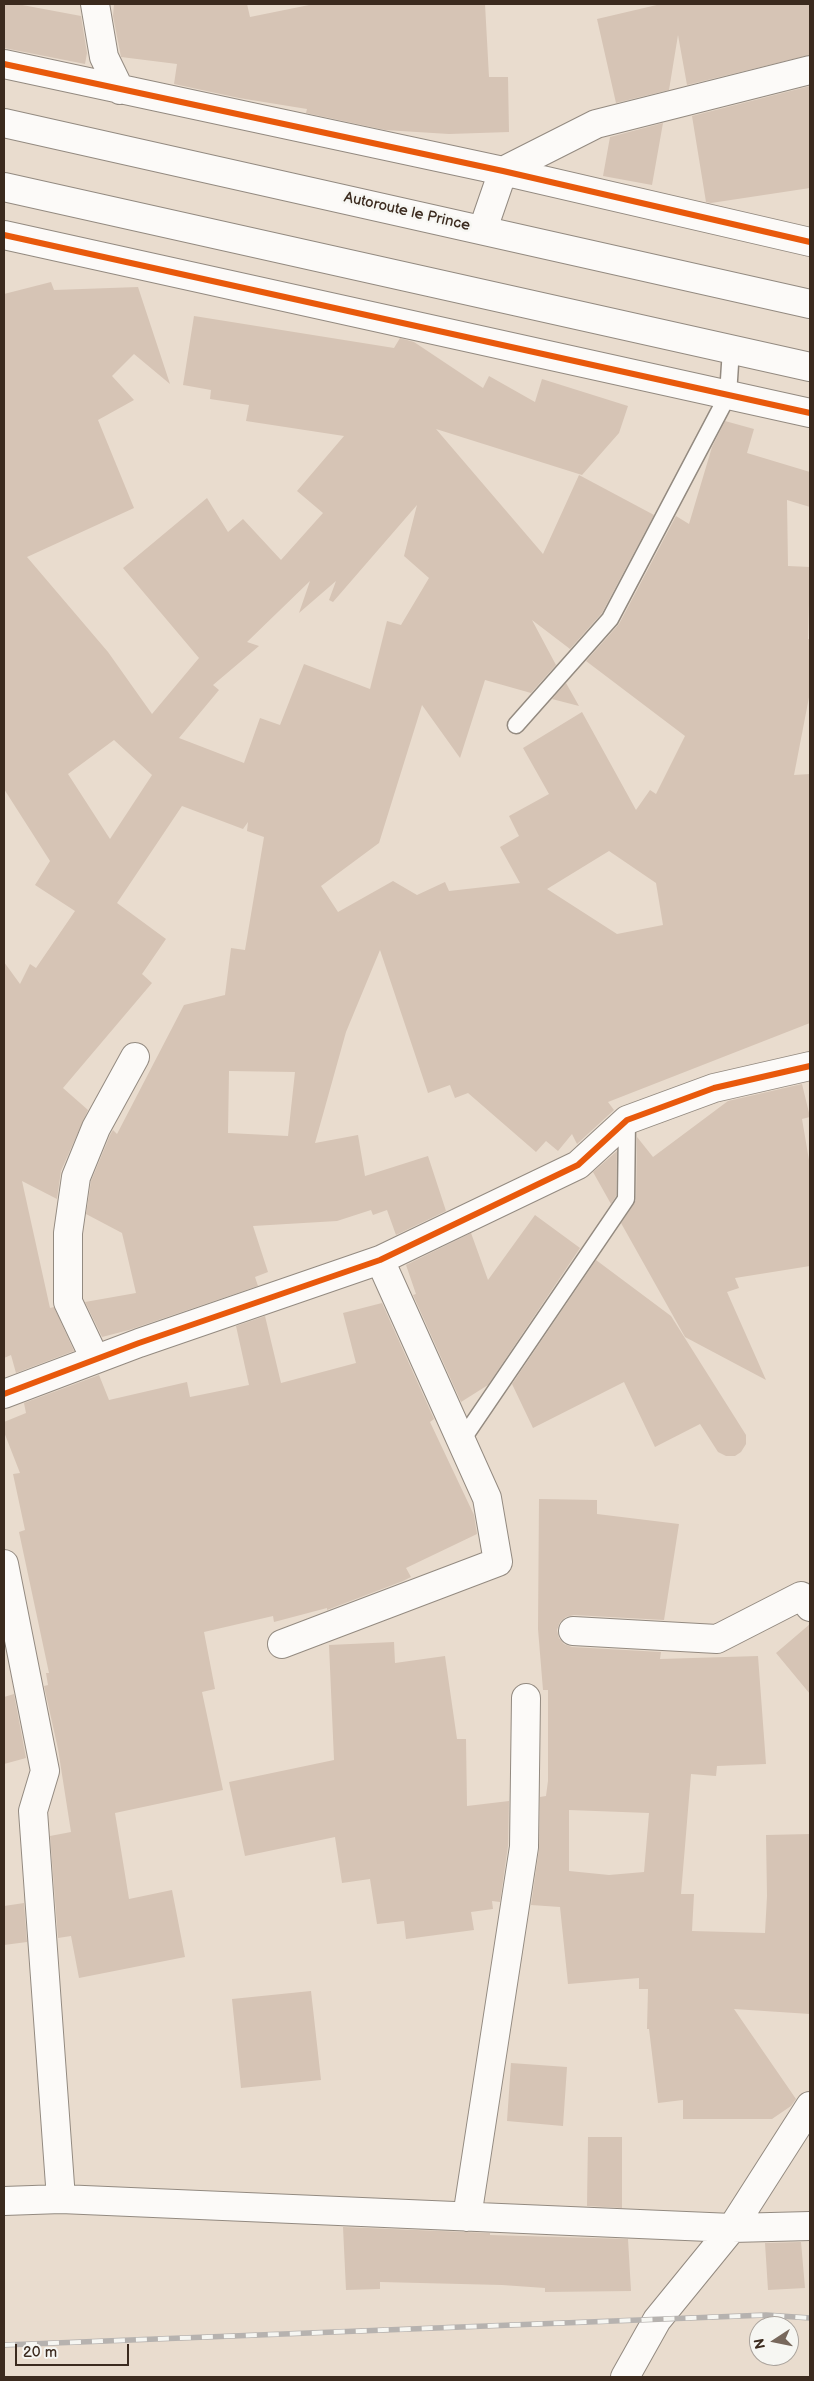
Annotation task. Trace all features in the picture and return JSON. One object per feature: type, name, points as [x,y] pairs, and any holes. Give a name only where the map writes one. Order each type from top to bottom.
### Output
[{"type":"street","points":[[95,4],[104,57],[120,90]]},
{"type":"street","points":[[4,64],[503,171],[810,242]]},
{"type":"street","points":[[483,229],[503,171],[596,124],[810,70]]},
{"type":"street","name":"Autoroute le Prince","points":[[4,123],[483,229],[810,304]]},
{"type":"street","points":[[4,187],[810,367]]},
{"type":"street","points":[[4,236],[810,413]]},
{"type":"street","points":[[95,1359],[68,1302],[68,1233],[76,1176],[96,1128],[135,1057]]},
{"type":"street","points":[[4,1394],[95,1359],[380,1260],[578,1165],[626,1120],[714,1088],[810,1066]]},
{"type":"street","points":[[282,1644],[498,1562],[488,1498],[380,1260]]},
{"type":"street","points":[[4,1564],[45,1771],[33,1811],[61,2199]]},
{"type":"street","points":[[573,1631],[716,1639],[801,1596],[810,1606]]},
{"type":"street","points":[[467,2216],[524,1847],[526,1698]]},
{"type":"street","points":[[625,2377],[657,2320],[732,2228],[810,2106]]},
{"type":"street","points":[[4,2201],[61,2199],[732,2228],[810,2226]]},
{"type":"lane","points":[[516,725],[610,619],[728,395],[731,349]]},
{"type":"lane","points":[[462,1440],[626,1199],[626,1120]]},
{"type":"building","points":[[4,4],[17,4],[81,16],[87,53],[85,64],[4,48]]},
{"type":"building","points":[[114,4],[247,4],[250,17],[314,4],[485,4],[489,77],[508,77],[509,132],[449,134],[385,130],[306,113],[307,109],[239,98],[174,84],[177,64],[121,57],[113,16]]},
{"type":"building","points":[[661,4],[810,4],[810,55],[687,85],[678,35],[669,90],[616,103],[597,19]]},
{"type":"building","points":[[810,86],[810,188],[711,203],[706,202],[692,116]]},
{"type":"building","points":[[663,123],[652,185],[603,176],[610,137]]},
{"type":"building","points":[[51,282],[54,290],[138,287],[170,384],[134,354],[112,376],[134,400],[98,420],[134,508],[27,557],[108,652],[152,714],[199,658],[123,568],[207,498],[228,532],[243,519],[281,560],[323,513],[297,491],[344,436],[246,421],[249,405],[210,399],[211,390],[183,385],[194,316],[394,348],[400,338],[414,342],[483,388],[489,376],[535,402],[542,379],[628,406],[619,433],[582,475],[436,429],[543,554],[579,475],[654,515],[602,613],[570,649],[532,620],[556,665],[531,693],[485,680],[460,758],[422,705],[379,843],[321,886],[338,912],[393,881],[417,895],[445,882],[449,891],[520,883],[500,847],[519,836],[509,816],[549,794],[523,748],[582,712],[636,810],[650,790],[656,794],[685,736],[586,661],[619,624],[676,516],[689,524],[712,447],[725,421],[754,429],[747,453],[810,472],[810,507],[787,500],[788,566],[810,567],[808,639],[810,639],[810,692],[794,775],[810,774],[810,1023],[608,1102],[614,1110],[577,1144],[572,1134],[558,1151],[546,1141],[536,1152],[468,1093],[455,1098],[450,1085],[428,1093],[380,950],[346,1032],[315,1143],[358,1135],[365,1176],[428,1156],[446,1211],[396,1235],[387,1210],[373,1215],[371,1210],[337,1221],[253,1226],[268,1272],[255,1277],[258,1286],[129,1330],[102,1337],[85,1302],[136,1293],[122,1233],[86,1214],[91,1181],[110,1135],[113,1130],[117,1134],[184,1005],[225,995],[231,948],[245,950],[264,837],[247,831],[248,822],[243,829],[182,806],[117,903],[166,939],[142,974],[152,983],[63,1088],[88,1110],[61,1171],[57,1199],[22,1181],[50,1308],[54,1307],[74,1351],[16,1373],[11,1355],[4,1358],[4,962],[20,984],[30,964],[36,968],[75,911],[35,885],[50,861],[4,789],[4,294]],"holes":[[[417,505],[404,556],[429,578],[401,625],[387,621],[370,689],[304,664],[280,725],[260,718],[244,763],[179,738],[219,690],[213,685],[259,646],[247,642],[310,581],[299,613],[336,581],[329,600],[333,602]],[[114,740],[152,775],[110,839],[68,774]],[[609,851],[656,883],[663,925],[617,934],[547,889]],[[229,1071],[295,1072],[288,1136],[228,1133]]]},
{"type":"building","points":[[566,683],[579,706],[552,699]]},
{"type":"building","points":[[802,1084],[810,1117],[802,1119],[810,1166],[810,1266],[735,1278],[739,1288],[727,1292],[766,1380],[685,1337],[621,1223],[636,1200],[637,1137],[653,1157],[728,1101]]},
{"type":"building","points":[[617,1151],[616,1196],[611,1204],[593,1172]]},
{"type":"building","points":[[535,1215],[580,1248],[488,1385],[461,1402],[413,1295],[416,1294],[406,1265],[471,1233],[488,1280]]},
{"type":"building","points":[[596,1260],[671,1316],[746,1435],[746,1444],[741,1452],[735,1456],[726,1456],[718,1452],[700,1424],[655,1447],[624,1382],[533,1428],[512,1384]]},
{"type":"building","points":[[382,1303],[434,1419],[430,1422],[474,1515],[477,1534],[406,1568],[411,1577],[327,1610],[327,1608],[274,1622],[273,1616],[204,1632],[215,1689],[202,1692],[223,1790],[115,1813],[129,1899],[172,1890],[185,1957],[79,1978],[71,1936],[58,1938],[50,1836],[71,1832],[58,1749],[44,1686],[48,1685],[46,1673],[49,1673],[19,1532],[25,1530],[13,1474],[20,1473],[4,1432],[4,1422],[26,1413],[24,1403],[99,1375],[109,1400],[187,1382],[190,1397],[249,1385],[236,1326],[265,1316],[281,1383],[356,1363],[343,1313]]},
{"type":"building","points":[[539,1499],[597,1500],[597,1514],[679,1524],[664,1620],[574,1615],[566,1617],[560,1622],[557,1630],[559,1638],[564,1644],[572,1647],[661,1652],[660,1659],[758,1656],[766,1764],[717,1766],[716,1776],[691,1774],[681,1894],[694,1894],[692,1931],[765,1933],[767,1896],[766,1835],[810,1834],[810,2014],[734,2009],[796,2099],[791,2106],[772,2119],[683,2119],[683,2100],[658,2103],[649,2029],[647,2029],[648,1989],[639,1989],[639,1978],[568,1984],[560,1907],[531,1905],[539,1849],[540,1797],[546,1796],[548,1781],[548,1690],[543,1690],[538,1629]],"holes":[[[569,1810],[649,1813],[644,1872],[609,1875],[569,1871]]]},
{"type":"building","points":[[810,1624],[810,1694],[776,1653]]},
{"type":"building","points":[[394,1642],[395,1663],[445,1656],[457,1739],[466,1739],[467,1806],[509,1801],[508,1846],[500,1902],[492,1901],[493,1909],[471,1912],[474,1930],[406,1939],[404,1921],[377,1924],[370,1879],[342,1883],[335,1837],[245,1856],[229,1782],[334,1760],[329,1645]]},
{"type":"building","points":[[14,1694],[26,1758],[4,1764],[4,1697]]},
{"type":"building","points":[[24,1903],[27,1942],[4,1945],[4,1906]]},
{"type":"building","points":[[311,1991],[321,2080],[241,2088],[232,1999]]},
{"type":"building","points":[[511,2063],[567,2067],[563,2126],[507,2121]]},
{"type":"building","points":[[588,2137],[622,2137],[622,2208],[587,2206]]},
{"type":"building","points":[[343,2227],[490,2233],[490,2235],[628,2239],[631,2291],[545,2292],[545,2288],[502,2285],[380,2282],[380,2289],[346,2290]]},
{"type":"building","points":[[801,2242],[805,2288],[768,2290],[765,2243]]},
{"type":"railway","points":[[4,2345],[766,2315],[810,2318]]},
{"type":"cycle path","points":[[4,64],[503,171],[810,242]]},
{"type":"cycle path","points":[[4,235],[810,413]]},
{"type":"cycle path","points":[[4,1394],[139,1343],[380,1260],[578,1165],[627,1120],[714,1088],[810,1066]]}]
